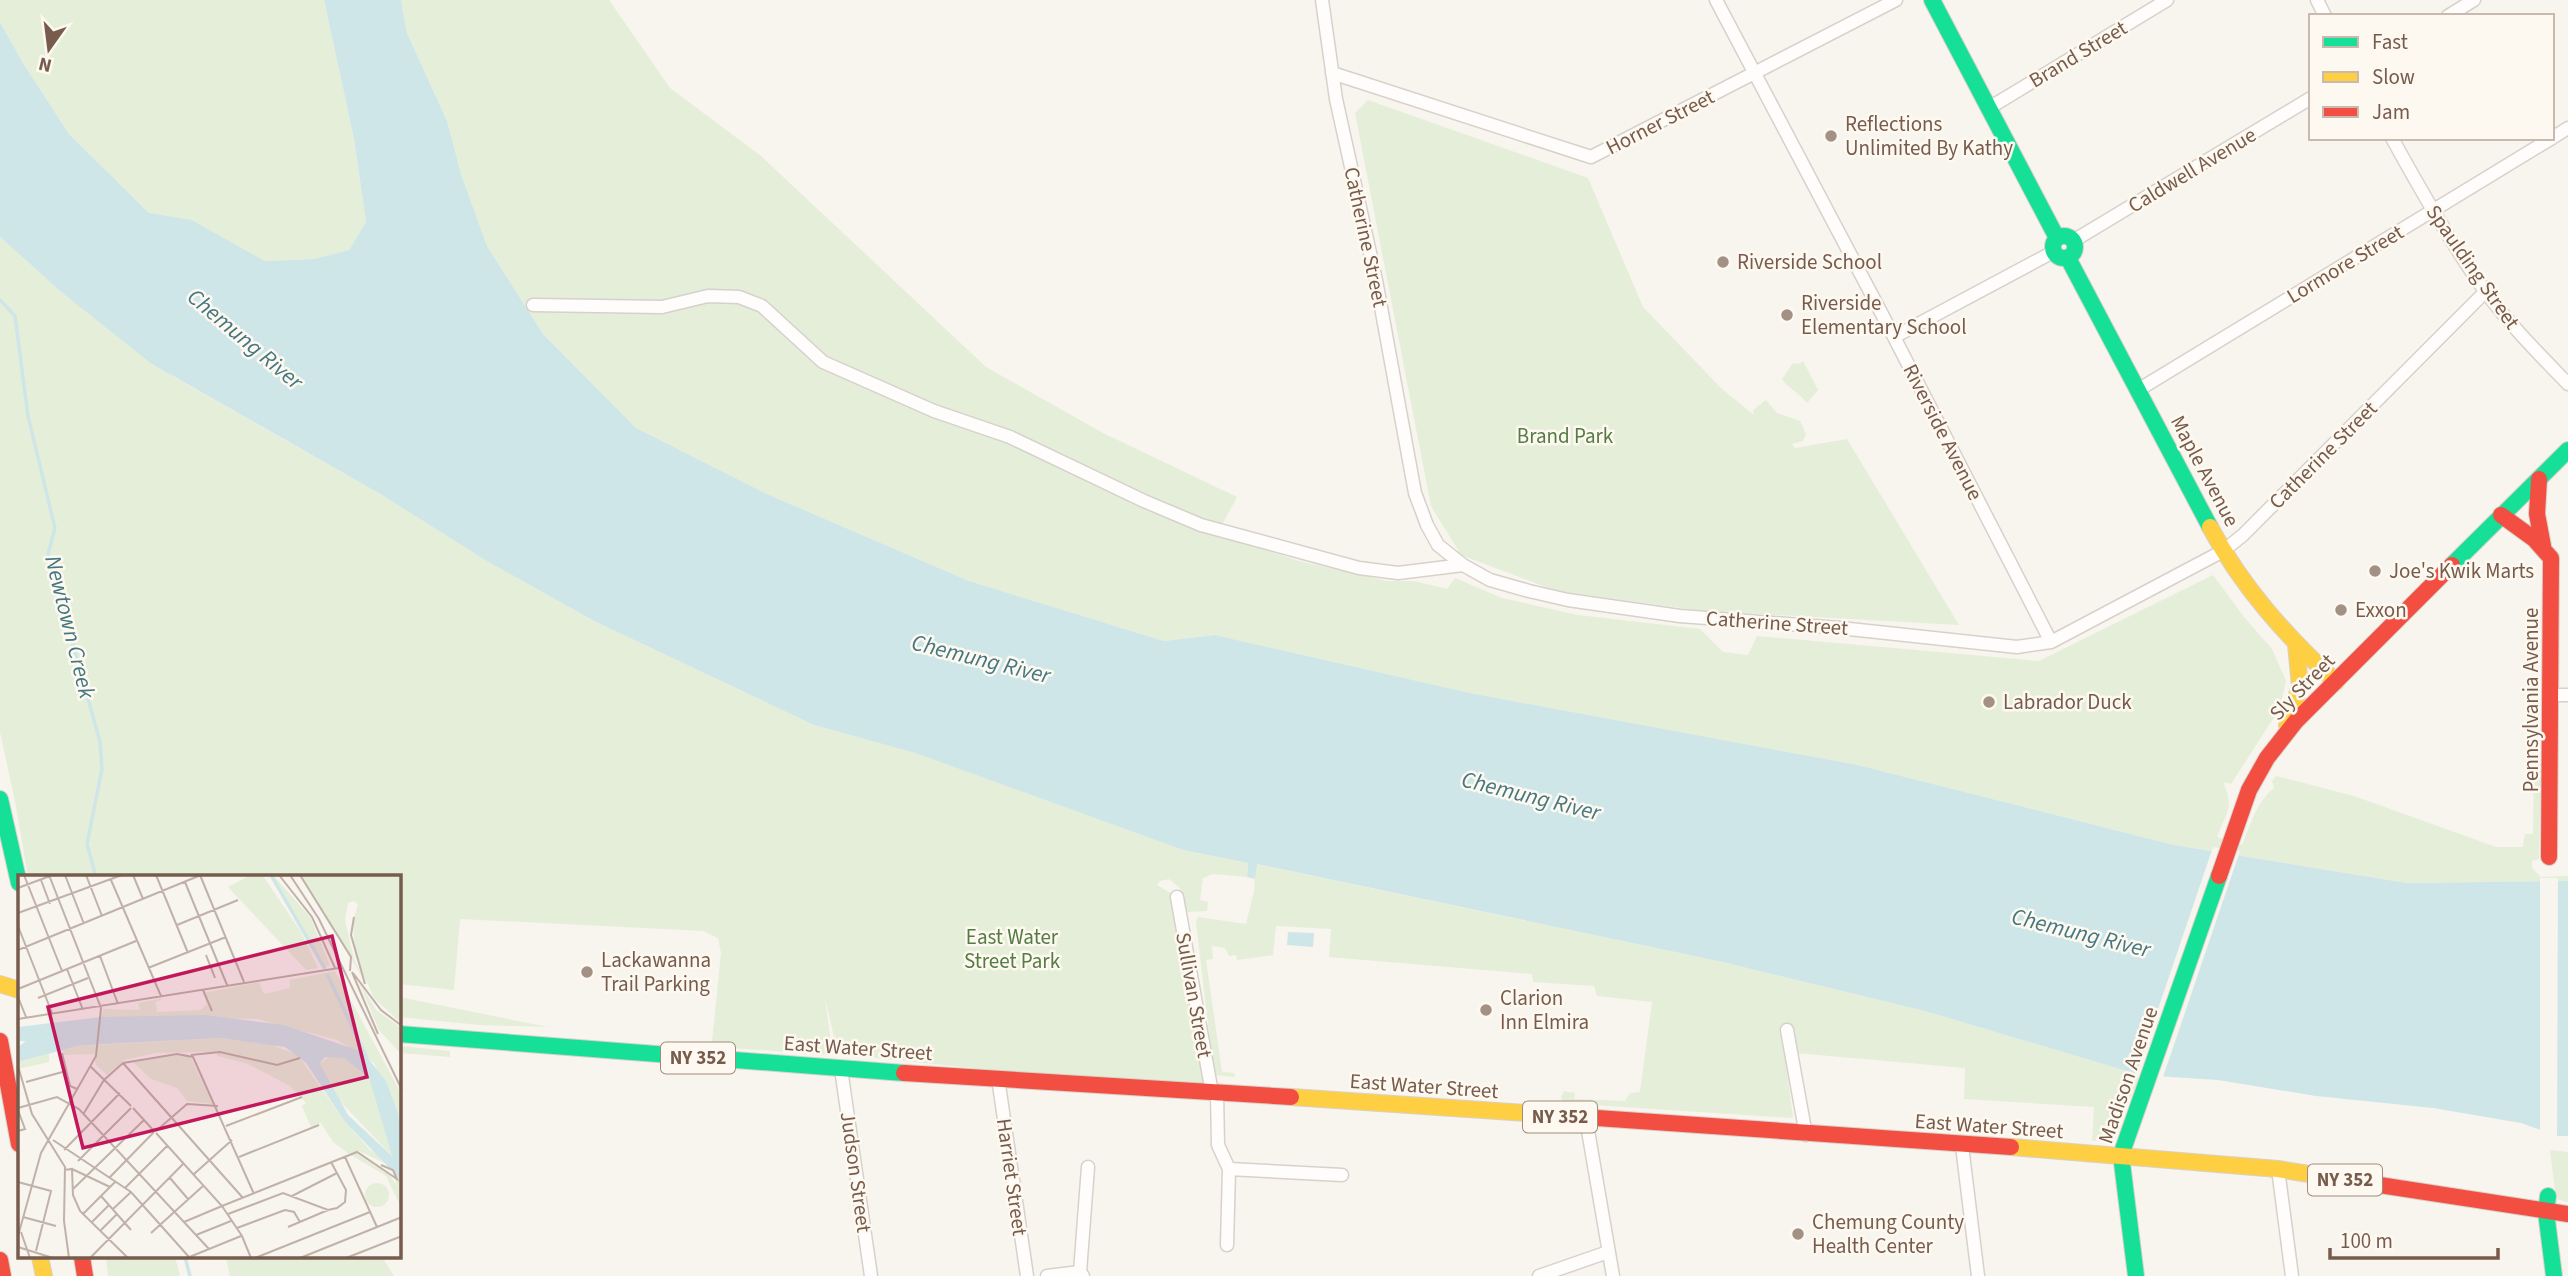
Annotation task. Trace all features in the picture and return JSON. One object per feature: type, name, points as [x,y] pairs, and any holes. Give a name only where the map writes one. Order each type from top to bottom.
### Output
[{"type":"main road","name":"Maple Avenue","points":[[1932,0],[2222,551],[2264,609],[2296,645],[2336,682]]},
{"type":"main road","points":[[2543,546],[2501,515],[2568,450]]},
{"type":"main road","name":"Pennsylvania Avenue","points":[[2539,479],[2537,514],[2543,546],[2551,558],[2560,695],[2549,857]]},
{"type":"main road","name":"Sly Street","points":[[2199,932],[2249,790],[2267,758],[2284,735],[2501,515]]},
{"type":"main road","points":[[2284,735],[2300,695],[2302,677],[2296,645]]},
{"type":"main road","points":[[0,799],[18,879]]},
{"type":"main road","name":"Madison Avenue","points":[[2136,1276],[2121,1155],[2199,932]]},
{"type":"main road","points":[[0,984],[18,990]]},
{"type":"main road","name":"East Water Street","points":[[401,1034],[841,1069],[2121,1155],[2278,1169],[2547,1204],[2568,1214]]},
{"type":"main road","points":[[0,1041],[18,1138]]},
{"type":"main road","points":[[2547,1204],[2554,1276]]},
{"type":"main road","points":[[40,1258],[44,1276]]},
{"type":"main road","points":[[82,1258],[85,1276]]},
{"type":"main road","points":[[0,1260],[3,1276]]},
{"type":"street","name":"Catherine Street","points":[[1322,0],[1332,73],[1376,280],[1415,493],[1438,545],[1463,565],[1490,580],[1528,591],[1568,600],[1680,616],[1840,628],[2017,648],[2051,642],[2222,551],[2243,535],[2486,291]]},
{"type":"street","name":"Riverside Avenue","points":[[1716,0],[2051,642]]},
{"type":"street","name":"Horner Street","points":[[1332,73],[1591,157],[1896,0]]},
{"type":"street","name":"Brand Street","points":[[1989,108],[2167,0]]},
{"type":"street","points":[[2451,14],[2474,0]]},
{"type":"street","name":"Caldwell Avenue","points":[[1894,337],[2063,247],[2309,99]]},
{"type":"street","name":"Spaulding Street","points":[[2393,140],[2432,211],[2486,291],[2524,338],[2568,384]]},
{"type":"street","name":"Lormore Street","points":[[2138,390],[2549,140]]},
{"type":"street","points":[[533,305],[662,307],[708,296],[739,297],[762,306],[823,362],[934,411],[1010,437],[1201,525],[1359,568],[1398,573],[1463,565]]},
{"type":"street","name":"Sullivan Street","points":[[1177,897],[1214,1093],[1218,1145],[1229,1169]]},
{"type":"street","points":[[1787,1030],[1806,1135]]},
{"type":"street","name":"Judson Street","points":[[841,1069],[870,1276]]},
{"type":"street","name":"Harriet Street","points":[[998,1078],[1027,1276]]},
{"type":"street","points":[[1586,1119],[1613,1276]]},
{"type":"street","points":[[1962,1146],[1978,1276]]},
{"type":"street","points":[[1047,1276],[1081,1274],[1088,1167]]},
{"type":"street","points":[[1227,1245],[1229,1169],[1342,1175]]},
{"type":"street","points":[[2278,1169],[2292,1276]]},
{"type":"street","points":[[1539,1276],[1608,1252]]},
{"type":"green space","points":[[0,0],[324,0],[354,139],[366,222],[349,250],[315,259],[265,261],[192,220],[150,214],[69,134],[0,22]]},
{"type":"green space","points":[[401,0],[609,0],[670,88],[761,156],[986,367],[1103,433],[1237,497],[1217,534],[1299,561],[1387,581],[1414,581],[1447,589],[1455,578],[1502,598],[1578,615],[1700,629],[1723,652],[1748,655],[1757,636],[2039,661],[2213,575],[2272,649],[2286,681],[2280,708],[2231,784],[2223,782],[2229,805],[2217,837],[2242,845],[2259,807],[2274,788],[2272,781],[2276,776],[2354,796],[2496,847],[2523,847],[2525,834],[2533,834],[2534,759],[2541,759],[2539,859],[2532,861],[2532,868],[2541,877],[2568,876],[2568,881],[2407,883],[2174,845],[1858,765],[1470,693],[1215,635],[1164,641],[969,581],[767,494],[636,428],[543,334],[487,246],[462,177],[447,121],[407,33]]},
{"type":"green space","name":"Brand Park","points":[[1368,100],[1588,178],[1643,307],[1722,389],[1754,415],[1753,410],[1766,400],[1777,413],[1800,421],[1806,434],[1803,441],[1792,444],[1795,448],[1847,439],[1959,625],[1703,611],[1557,591],[1461,555],[1431,506],[1355,113]]},
{"type":"green space","name":"East Water Street Park","points":[[0,237],[60,291],[174,377],[382,495],[485,560],[594,621],[814,725],[915,753],[1183,850],[1248,863],[1247,877],[1213,874],[1203,878],[1200,900],[1208,902],[1207,911],[1184,912],[1180,888],[1169,879],[1160,881],[1157,885],[1177,897],[1212,1093],[838,1054],[825,998],[832,1050],[830,1055],[719,1047],[712,1042],[721,953],[718,938],[703,931],[460,919],[454,990],[401,984],[401,875],[28,875],[0,732]]},
{"type":"green space","points":[[1803,361],[1818,390],[1807,403],[1782,379],[1793,363],[1799,364]]},
{"type":"green space","points":[[1256,864],[1718,961],[1925,1011],[2140,1075],[2114,1137],[2092,1141],[2094,1107],[1964,1099],[1965,1068],[1796,1053],[1782,1033],[1793,1118],[1563,1103],[1561,1097],[1564,1091],[1575,1093],[1574,1099],[1625,1101],[1630,1093],[1640,1092],[1652,1002],[1597,996],[1594,986],[1533,982],[1532,974],[1329,957],[1331,929],[1276,926],[1273,955],[1237,960],[1236,955],[1229,956],[1225,948],[1212,946],[1213,959],[1206,960],[1222,1072],[1234,1073],[1235,1077],[1214,1075],[1196,922],[1198,917],[1246,924],[1254,891]]},
{"type":"green space","points":[[401,997],[548,1027],[480,1025],[401,1017]]},
{"type":"green space","points":[[401,1046],[450,1051],[450,1057],[401,1053]]},
{"type":"green space","points":[[2550,1150],[2568,1152],[2568,1202],[2556,1199]]},
{"type":"green space","points":[[106,1258],[175,1258],[180,1276],[108,1276]]},
{"type":"green space","points":[[226,1258],[383,1258],[394,1276],[230,1276]]},
{"type":"water","name":"Chemung River","points":[[324,0],[401,0],[407,33],[447,121],[462,177],[487,246],[543,334],[636,428],[767,494],[969,581],[1164,641],[1215,635],[1470,693],[1858,765],[2174,845],[2407,883],[2568,881],[2568,1136],[2558,1136],[2521,1123],[2433,1108],[2316,1096],[2218,1080],[2140,1075],[1925,1011],[1718,961],[1257,864],[1255,879],[1247,877],[1248,863],[1183,850],[915,753],[814,725],[594,621],[485,560],[382,495],[152,364],[60,291],[0,237],[0,22],[69,134],[149,213],[192,220],[265,261],[314,259],[349,250],[366,222],[354,139]]},
{"type":"water","points":[[1288,932],[1314,933],[1313,947],[1287,945]]},
{"type":"pier","points":[[2213,847],[2240,851],[2162,1080],[2135,1077]]},
{"type":"pier","points":[[2540,878],[2558,878],[2557,1140],[2540,1133]]},
{"type":"waterway","name":"Newtown Creek","points":[[0,300],[15,316],[28,416],[55,528],[48,554],[100,742],[102,769],[87,844],[95,875]]},
{"type":"waterway","name":"Newtown Creek","points":[[185,1258],[190,1276]]},
{"type":"traffic: fast","points":[[1932,0],[2057,238]]},
{"type":"traffic: fast","points":[[2064,236],[2072,239],[2075,247],[2072,255],[2064,258],[2056,255],[2053,247],[2056,239],[2064,236]]},
{"type":"traffic: fast","points":[[2068,258],[2210,527]]},
{"type":"traffic: fast","points":[[2452,565],[2568,450]]},
{"type":"traffic: fast","points":[[0,799],[18,879]]},
{"type":"traffic: fast","points":[[2136,1276],[2121,1155],[2219,876]]},
{"type":"traffic: fast","points":[[401,1034],[904,1073]]},
{"type":"traffic: fast","points":[[2548,1196],[2546,1212],[2554,1276]]},
{"type":"traffic: slow","points":[[2210,527],[2236,570],[2266,610],[2336,682]]},
{"type":"traffic: slow","points":[[2287,725],[2300,686],[2296,645]]},
{"type":"traffic: slow","points":[[0,984],[18,990]]},
{"type":"traffic: slow","points":[[1291,1097],[1554,1115]]},
{"type":"traffic: slow","points":[[2011,1147],[2278,1169],[2334,1178]]},
{"type":"traffic: slow","points":[[40,1258],[44,1276]]},
{"type":"traffic: jam","points":[[2539,479],[2537,514],[2543,546]]},
{"type":"traffic: jam","points":[[2501,515],[2534,539],[2551,558],[2549,857]]},
{"type":"traffic: jam","points":[[2219,876],[2249,790],[2267,758],[2296,721],[2452,565]]},
{"type":"traffic: jam","points":[[0,1041],[18,1139]]},
{"type":"traffic: jam","points":[[904,1073],[1291,1097]]},
{"type":"traffic: jam","points":[[1554,1115],[2011,1147]]},
{"type":"traffic: jam","points":[[2334,1178],[2568,1214]]},
{"type":"traffic: jam","points":[[82,1258],[85,1276]]},
{"type":"traffic: jam","points":[[0,1260],[3,1276]]},
{"type":"place","name":"Reflections Unlimited By Kathy","points":[[1831,136]]},
{"type":"place","name":"Riverside School","points":[[1723,262]]},
{"type":"place","name":"Riverside Elementary School","points":[[1787,315]]},
{"type":"place","name":"Joe's Kwik Marts","points":[[2375,571]]},
{"type":"place","name":"Exxon","points":[[2341,610]]},
{"type":"place","name":"Labrador Duck","points":[[1989,702]]},
{"type":"place","name":"Lackawanna Trail Parking","points":[[587,972]]},
{"type":"place","name":"Clarion Inn Elmira","points":[[1486,1010]]},
{"type":"place","name":"Chemung County Health Center","points":[[1798,1234]]}]
